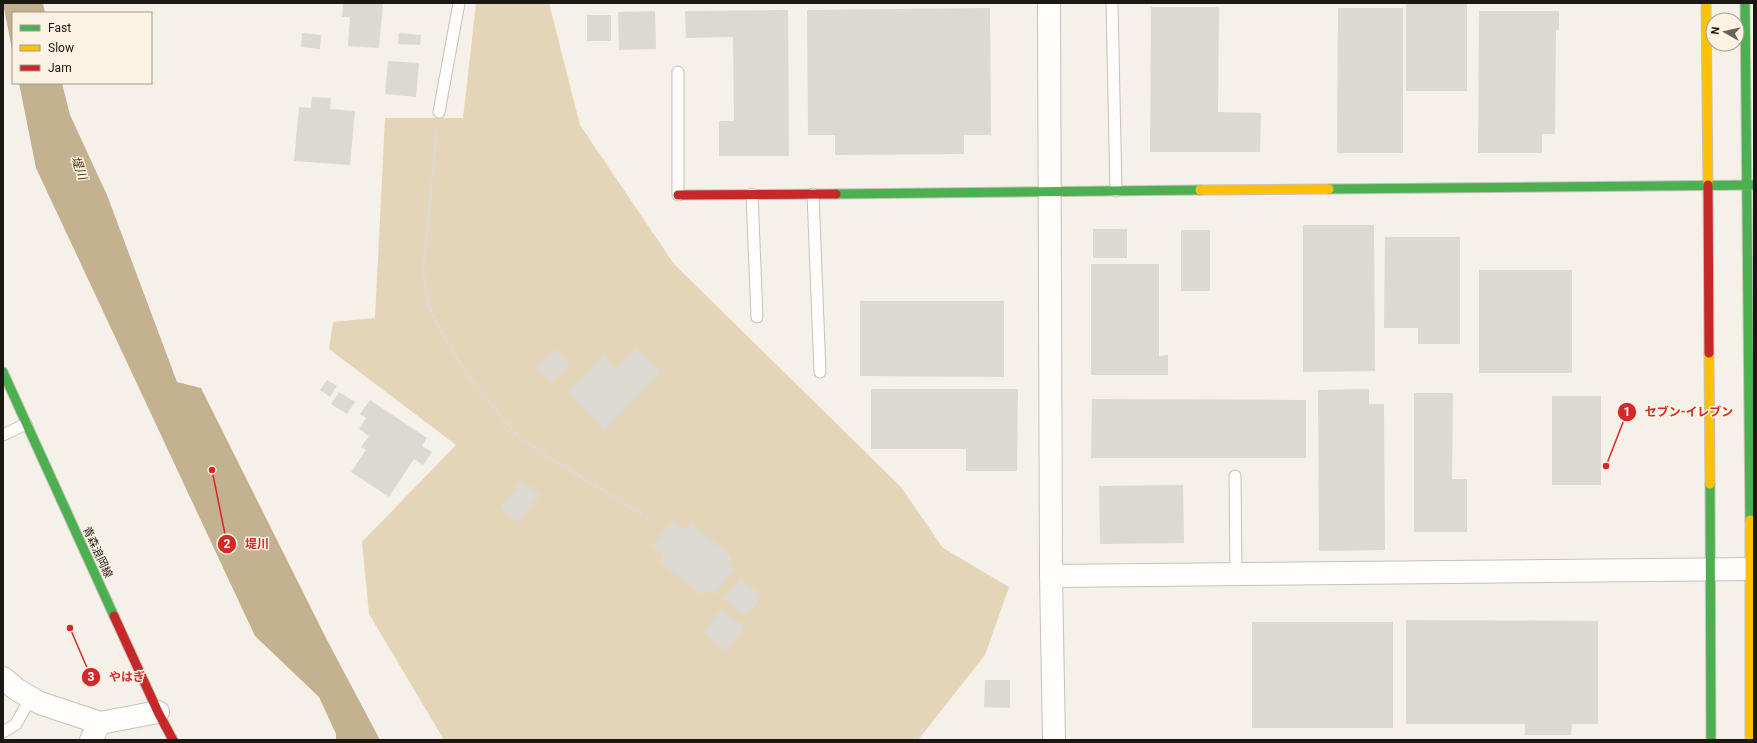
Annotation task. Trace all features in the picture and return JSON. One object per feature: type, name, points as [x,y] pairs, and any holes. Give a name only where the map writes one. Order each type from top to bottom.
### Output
[{"type":"street","points":[[1049,3],[1051,192],[1051,576],[1054,740]]},
{"type":"street","points":[[1706,3],[1711,740]]},
{"type":"street","points":[[1745,3],[1750,185],[1752,569],[1750,740]]},
{"type":"street","points":[[678,195],[1750,185]]},
{"type":"street","name":"青森浪岡線","points":[[3,372],[158,712],[173,740]]},
{"type":"street","points":[[1051,576],[1752,569]]},
{"type":"street","points":[[3,678],[16,689],[40,703],[96,732],[158,712]]},
{"type":"lane","points":[[439,112],[459,3]]},
{"type":"lane","points":[[1112,3],[1116,191]]},
{"type":"lane","points":[[678,72],[678,195]]},
{"type":"lane","points":[[752,194],[757,317]]},
{"type":"lane","points":[[814,194],[820,372]]},
{"type":"lane","points":[[3,435],[26,424]]},
{"type":"lane","points":[[1236,476],[1236,574]]},
{"type":"lane","points":[[3,732],[16,724],[31,697]]},
{"type":"path","points":[[439,112],[423,271],[428,305],[438,326],[468,376],[518,436],[550,458],[653,522]]},
{"type":"shaded area","points":[[476,3],[549,3],[580,125],[674,264],[901,487],[943,548],[1009,587],[985,655],[918,740],[444,740],[369,614],[362,542],[456,445],[329,349],[333,322],[375,318],[385,118],[463,118]]},
{"type":"water","points":[[3,3],[43,3],[45,12],[12,12],[12,50]]},
{"type":"water","points":[[19,84],[62,84],[70,115],[107,195],[177,382],[201,388],[327,640],[380,740],[336,740],[336,734],[319,697],[255,636],[36,168]]},
{"type":"building","points":[[343,3],[383,3],[379,48],[348,46],[350,17],[342,17]]},
{"type":"building","points":[[1406,3],[1467,3],[1467,91],[1406,91]]},
{"type":"building","points":[[1151,7],[1219,7],[1218,112],[1261,113],[1260,152],[1150,152]]},
{"type":"building","points":[[990,8],[991,135],[964,135],[964,154],[835,155],[835,135],[808,135],[807,10]]},
{"type":"building","points":[[1338,8],[1403,8],[1403,153],[1337,153]]},
{"type":"building","points":[[788,10],[789,156],[719,156],[719,121],[734,121],[733,37],[686,38],[685,11]]},
{"type":"building","points":[[655,11],[656,49],[619,50],[618,12]]},
{"type":"building","points":[[1479,11],[1559,11],[1559,30],[1556,30],[1555,134],[1542,134],[1542,153],[1478,153]]},
{"type":"building","points":[[587,15],[611,15],[611,41],[587,41]]},
{"type":"building","points":[[302,33],[321,35],[320,49],[301,47]]},
{"type":"building","points":[[399,33],[421,35],[420,45],[398,44]]},
{"type":"building","points":[[388,61],[419,63],[416,97],[385,94]]},
{"type":"building","points":[[312,97],[331,98],[330,109],[355,111],[350,165],[294,161],[299,107],[311,108]]},
{"type":"building","points":[[1303,225],[1374,225],[1375,371],[1303,372]]},
{"type":"building","points":[[1093,229],[1127,229],[1127,258],[1093,258]]},
{"type":"building","points":[[1181,230],[1210,230],[1210,291],[1181,291]]},
{"type":"building","points":[[1385,237],[1460,237],[1460,344],[1418,344],[1418,328],[1384,328]]},
{"type":"building","points":[[1091,264],[1159,264],[1159,356],[1168,355],[1168,375],[1091,375]]},
{"type":"building","points":[[1479,270],[1572,270],[1572,373],[1479,373]]},
{"type":"building","points":[[860,301],[1004,301],[1004,377],[860,376]]},
{"type":"building","points":[[636,348],[661,372],[605,430],[567,393],[603,355],[617,369]]},
{"type":"building","points":[[554,349],[570,364],[552,382],[536,367]]},
{"type":"building","points":[[327,380],[337,386],[330,397],[320,390]]},
{"type":"building","points":[[871,389],[1018,389],[1017,471],[966,471],[966,449],[871,449]]},
{"type":"building","points":[[1369,389],[1369,404],[1384,404],[1385,550],[1319,551],[1318,390]]},
{"type":"building","points":[[339,392],[355,402],[347,414],[331,404]]},
{"type":"building","points":[[1414,393],[1453,393],[1452,479],[1467,479],[1467,532],[1414,532]]},
{"type":"building","points":[[1552,396],[1601,396],[1601,485],[1552,485]]},
{"type":"building","points":[[1092,399],[1306,400],[1306,458],[1091,458]]},
{"type":"building","points":[[370,400],[427,438],[422,446],[432,452],[423,465],[414,459],[389,497],[351,472],[366,450],[361,447],[369,436],[359,429],[366,418],[360,414]]},
{"type":"building","points":[[522,480],[540,495],[518,522],[500,507]]},
{"type":"building","points":[[1183,485],[1184,543],[1100,544],[1099,486]]},
{"type":"building","points":[[673,520],[685,530],[691,523],[732,557],[727,564],[734,570],[714,595],[706,590],[701,595],[660,562],[664,556],[652,546]]},
{"type":"building","points":[[741,578],[762,596],[746,617],[724,599]]},
{"type":"building","points":[[722,609],[745,628],[726,651],[703,632]]},
{"type":"building","points":[[1406,620],[1598,621],[1598,724],[1572,724],[1571,735],[1525,735],[1525,724],[1406,724]]},
{"type":"building","points":[[1252,622],[1393,622],[1393,728],[1252,728]]},
{"type":"building","points":[[985,680],[1010,680],[1010,708],[984,707]]},
{"type":"traffic: fast","points":[[1745,3],[1750,520]]},
{"type":"traffic: fast","points":[[1329,189],[1754,185]]},
{"type":"traffic: fast","points":[[836,194],[1200,190]]},
{"type":"traffic: fast","points":[[3,372],[114,616]]},
{"type":"traffic: fast","points":[[1710,484],[1711,740]]},
{"type":"traffic: slow","points":[[1706,3],[1708,185]]},
{"type":"traffic: slow","points":[[1200,190],[1329,189]]},
{"type":"traffic: slow","points":[[1709,353],[1710,484]]},
{"type":"traffic: slow","points":[[1750,520],[1750,740]]},
{"type":"traffic: jam","points":[[1708,185],[1709,353]]},
{"type":"traffic: jam","points":[[678,195],[836,194]]},
{"type":"traffic: jam","points":[[114,616],[158,712],[173,740]]},
{"type":"place","name":"セブン-イレブン","points":[[1606,466]]},
{"type":"place","name":"堤川","points":[[212,470]]},
{"type":"place","name":"やはぎ","points":[[70,628]]}]
